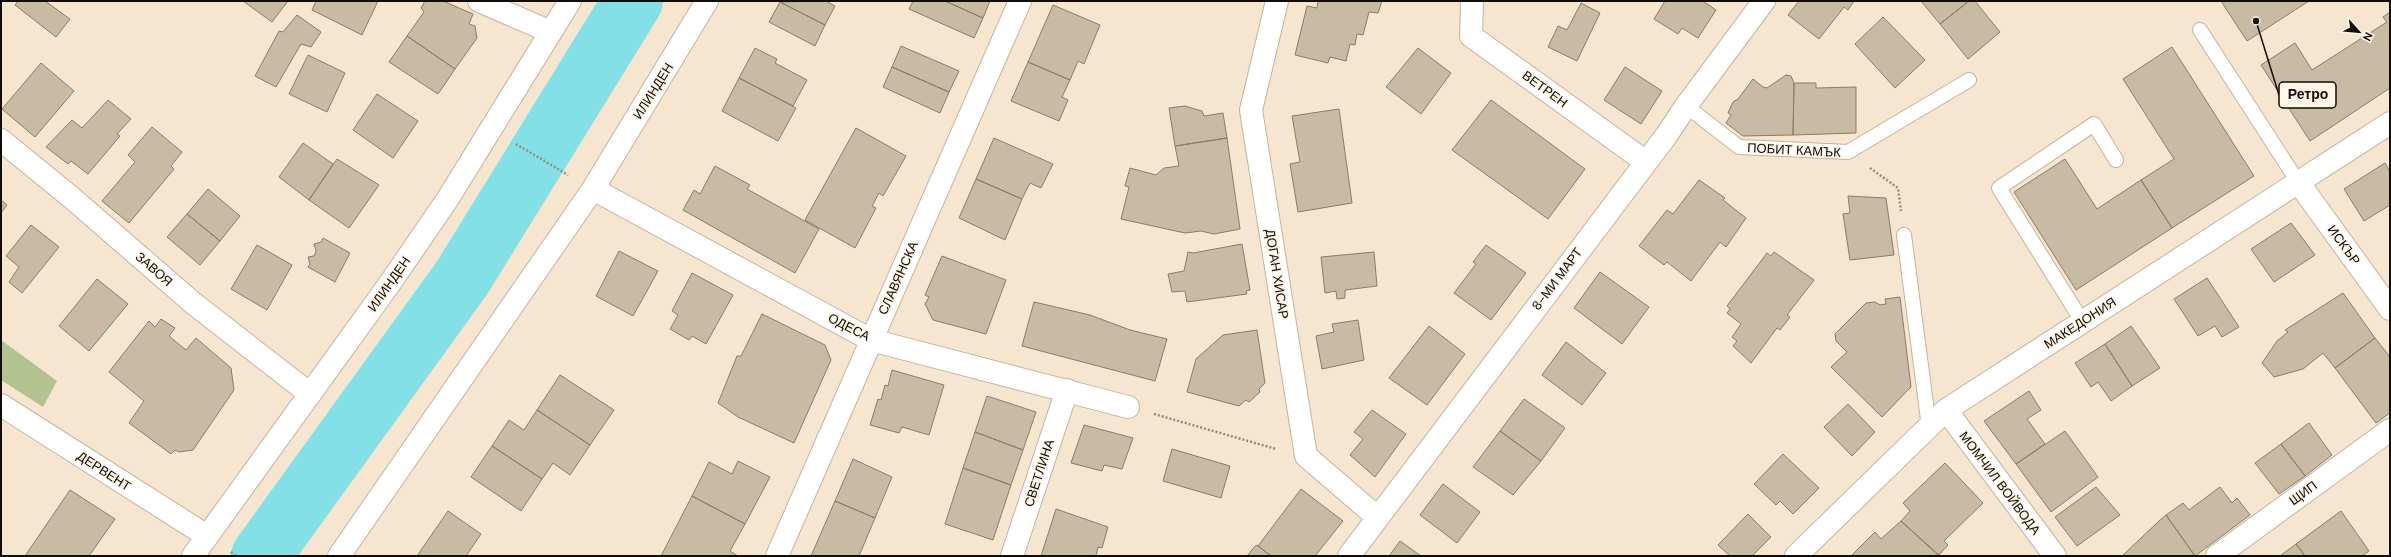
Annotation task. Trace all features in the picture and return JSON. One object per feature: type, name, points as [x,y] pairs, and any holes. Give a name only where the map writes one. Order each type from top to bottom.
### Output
[{"type":"street","points":[[479,1],[551,32]]},
{"type":"street","name":"ИЛИНДЕН","points":[[193,556],[447,200],[570,1]]},
{"type":"street","name":"ИЛИНДЕН","points":[[339,556],[593,189],[707,1]]},
{"type":"street","name":"СЛАВЯНСКА","points":[[777,556],[1020,1]]},
{"type":"street","name":"ДОГАН ХИСАР","points":[[1277,1],[1251,110],[1306,456]]},
{"type":"street","name":"ВЕТРЕН","points":[[1472,1],[1471,36],[1646,162]]},
{"type":"street","name":"8-МИ МАРТ","points":[[1349,556],[1666,136],[1686,106],[1764,1]]},
{"type":"street","name":"МАКЕДОНИЯ","points":[[1796,556],[1946,410],[2390,123]]},
{"type":"street","name":"ЗАВОЯ","points":[[1,140],[72,198],[193,303],[310,394]]},
{"type":"street","name":"ИСКЪР","points":[[2298,182],[2390,309]]},
{"type":"street","name":"ОДЕСА","points":[[593,189],[871,340],[1128,407]]},
{"type":"street","name":"СВЕТЛИНА","points":[[1012,556],[1067,390]]},
{"type":"street","name":"ДЕРВЕНТ","points":[[1,405],[207,536]]},
{"type":"street","name":"МОМЧИЛ ВОЙВОДА","points":[[1946,410],[2055,556]]},
{"type":"street","name":"ЩИП","points":[[2217,556],[2390,430]]},
{"type":"street","points":[[1306,456],[1377,517]]},
{"type":"lane","points":[[2200,30],[2298,182]]},
{"type":"lane","name":"ПОБИТ КАМЪК","points":[[1686,106],[1739,147],[1848,152],[1969,80]]},
{"type":"lane","points":[[2082,321],[1999,188],[2094,124],[2116,160]]},
{"type":"lane","points":[[1904,235],[1929,427]]},
{"type":"path","points":[[523,148],[551,165]]},
{"type":"path","points":[[1848,152],[1898,188],[1904,235]]},
{"type":"path","points":[[1128,407],[1306,456]]},
{"type":"green space","points":[[1,340],[57,381],[43,407],[1,380]]},
{"type":"building","points":[[18,1],[45,1],[70,19],[56,37],[15,5]]},
{"type":"building","points":[[243,1],[288,1],[272,22]]},
{"type":"building","points":[[316,1],[378,1],[362,35],[312,10]]},
{"type":"building","points":[[425,1],[443,1],[473,14],[469,24],[475,26],[477,38],[455,69],[407,36],[424,12],[421,8]]},
{"type":"building","points":[[826,1],[835,6],[825,25],[780,2]]},
{"type":"building","points":[[913,1],[945,1],[983,18],[974,38],[909,9]]},
{"type":"building","points":[[945,1],[990,1],[983,18]]},
{"type":"building","points":[[1318,1],[1382,1],[1378,13],[1369,12],[1363,35],[1357,34],[1355,45],[1350,44],[1346,61],[1330,57],[1328,63],[1295,55],[1307,6],[1317,8]]},
{"type":"building","points":[[1665,1],[1703,1],[1716,10],[1698,38],[1682,28],[1678,34],[1654,19]]},
{"type":"building","points":[[1799,1],[1854,1],[1848,10],[1844,7],[1819,39],[1788,15]]},
{"type":"building","points":[[1921,1],[1969,1],[1940,24]]},
{"type":"building","points":[[1969,1],[1975,1],[2000,32],[1968,59],[1940,24]]},
{"type":"building","points":[[2221,1],[2309,1],[2247,41]]},
{"type":"building","points":[[780,2],[825,25],[815,46],[769,22]]},
{"type":"building","points":[[1581,3],[1600,13],[1577,61],[1548,47],[1558,26],[1567,30]]},
{"type":"building","points":[[1053,5],[1100,25],[1084,64],[1078,61],[1070,80],[1028,62]]},
{"type":"building","points":[[2390,12],[2390,88],[2310,141],[2261,65],[2295,43],[2312,70],[2387,22],[2383,17]]},
{"type":"building","points":[[297,15],[321,32],[311,47],[301,44],[276,87],[255,76],[279,31],[283,32]]},
{"type":"building","points":[[1883,17],[1925,60],[1895,88],[1855,44]]},
{"type":"building","points":[[407,36],[455,69],[438,94],[389,62]]},
{"type":"building","points":[[901,46],[959,71],[949,92],[892,67]]},
{"type":"building","points":[[2172,47],[2254,176],[2172,228],[2141,180],[2174,159],[2123,79]]},
{"type":"building","points":[[755,48],[777,59],[775,63],[807,80],[793,106],[739,78]]},
{"type":"building","points":[[1418,48],[1451,73],[1421,114],[1386,87]]},
{"type":"building","points":[[308,55],[345,73],[327,112],[289,94]]},
{"type":"building","points":[[1028,62],[1070,80],[1062,97],[1068,100],[1059,121],[1011,101]]},
{"type":"building","points":[[41,63],[74,91],[35,137],[2,109]]},
{"type":"building","points":[[892,67],[949,92],[940,113],[883,87]]},
{"type":"building","points":[[1625,67],[1662,91],[1641,124],[1604,100]]},
{"type":"building","points":[[1786,75],[1791,76],[1794,83],[1793,135],[1743,136],[1726,123],[1731,115],[1728,113],[1733,102],[1738,99],[1753,79],[1763,87],[1767,88]]},
{"type":"building","points":[[739,78],[796,108],[778,141],[722,111]]},
{"type":"building","points":[[1794,83],[1816,83],[1816,88],[1856,87],[1856,133],[1793,135]]},
{"type":"building","points":[[377,94],[418,121],[393,158],[353,130]]},
{"type":"building","points":[[108,100],[131,119],[117,134],[120,136],[88,174],[71,161],[68,164],[46,147],[72,120],[82,128]]},
{"type":"building","points":[[1491,100],[1585,169],[1548,219],[1452,150]]},
{"type":"building","points":[[1185,106],[1202,111],[1204,116],[1223,113],[1227,138],[1175,146],[1169,108]]},
{"type":"building","points":[[1339,109],[1352,203],[1298,212],[1290,164],[1300,162],[1292,116]]},
{"type":"building","points":[[152,127],[182,152],[171,166],[174,169],[129,223],[102,201],[135,162],[128,155]]},
{"type":"building","points":[[856,128],[906,156],[883,196],[879,193],[872,206],[876,208],[855,248],[805,220]]},
{"type":"building","points":[[994,138],[1053,164],[1041,188],[1030,183],[1022,199],[976,179]]},
{"type":"building","points":[[1227,138],[1240,229],[1214,234],[1201,231],[1185,233],[1121,219],[1129,187],[1125,186],[1130,168],[1156,175],[1164,168],[1179,166],[1175,146]]},
{"type":"building","points":[[303,143],[333,164],[309,200],[279,177]]},
{"type":"building","points":[[337,159],[379,185],[349,228],[309,200]]},
{"type":"building","points":[[2065,159],[2097,209],[2141,180],[2172,228],[2076,290],[2014,192]]},
{"type":"building","points":[[2385,163],[2390,172],[2390,205],[2364,221],[2344,189]]},
{"type":"building","points":[[715,166],[750,185],[747,189],[819,229],[795,273],[683,210],[694,190],[700,194]]},
{"type":"building","points":[[976,179],[1022,199],[1005,240],[959,218]]},
{"type":"building","points":[[1699,180],[1725,198],[1723,200],[1746,218],[1726,247],[1720,242],[1691,281],[1667,262],[1664,265],[1639,246],[1667,210],[1673,214]]},
{"type":"building","points":[[208,189],[240,216],[220,241],[187,214]]},
{"type":"building","points":[[1848,196],[1886,198],[1894,255],[1850,260],[1843,214],[1850,213]]},
{"type":"building","points":[[1,200],[7,205],[1,213]]},
{"type":"building","points":[[187,214],[220,241],[200,265],[167,237]]},
{"type":"building","points":[[2291,223],[2315,255],[2274,282],[2251,249]]},
{"type":"building","points":[[31,225],[59,247],[22,293],[9,282],[19,267],[6,256]]},
{"type":"building","points":[[323,238],[350,253],[335,282],[308,267],[310,264],[308,257],[314,256],[316,251],[314,244],[321,242]]},
{"type":"building","points":[[1242,244],[1250,290],[1246,291],[1247,294],[1187,302],[1185,291],[1172,292],[1168,274],[1184,271],[1188,252],[1193,253]]},
{"type":"building","points":[[257,245],[292,265],[267,310],[231,289]]},
{"type":"building","points":[[1486,245],[1526,273],[1491,320],[1454,293],[1476,264],[1473,262]]},
{"type":"building","points":[[619,251],[658,271],[633,316],[596,296]]},
{"type":"building","points":[[1374,252],[1377,286],[1345,290],[1345,298],[1337,299],[1336,291],[1325,293],[1321,257]]},
{"type":"building","points":[[1774,252],[1814,280],[1787,315],[1790,317],[1780,330],[1777,328],[1751,363],[1733,346],[1737,341],[1732,337],[1741,324],[1727,313],[1730,309],[1727,306],[1767,253],[1771,256]]},
{"type":"building","points":[[942,256],[1006,280],[986,334],[933,320],[925,304],[929,297],[925,295]]},
{"type":"building","points":[[1600,272],[1649,307],[1622,344],[1574,308]]},
{"type":"building","points":[[692,273],[733,295],[706,344],[692,336],[689,340],[670,329],[678,315],[672,311]]},
{"type":"building","points":[[2207,278],[2239,327],[2222,337],[2215,326],[2198,336],[2174,299]]},
{"type":"building","points":[[97,279],[128,304],[89,351],[59,326]]},
{"type":"building","points":[[2343,293],[2375,338],[2335,368],[2323,353],[2303,369],[2274,377],[2262,363],[2277,341],[2288,332],[2285,330]]},
{"type":"building","points":[[1900,297],[1911,387],[1882,417],[1831,367],[1847,352],[1836,341],[1835,334],[1866,303],[1875,302],[1880,305],[1886,304],[1885,299]]},
{"type":"building","points":[[1034,302],[1090,315],[1130,330],[1167,339],[1155,381],[1022,346]]},
{"type":"building","points":[[762,314],[825,345],[831,360],[794,443],[738,417],[718,403],[737,356],[741,356]]},
{"type":"building","points":[[161,319],[175,328],[169,336],[186,350],[196,338],[231,368],[234,390],[193,450],[179,452],[175,450],[171,454],[129,423],[144,401],[109,372],[149,321],[155,327]]},
{"type":"building","points":[[1358,320],[1364,360],[1322,369],[1316,336],[1334,332],[1332,324]]},
{"type":"building","points":[[1429,326],[1465,354],[1427,405],[1389,378]]},
{"type":"building","points":[[2131,326],[2160,368],[2132,386],[2105,344]]},
{"type":"building","points":[[1257,330],[1265,383],[1259,389],[1260,392],[1249,402],[1246,400],[1239,406],[1187,392],[1196,359],[1223,335]]},
{"type":"building","points":[[2375,338],[2390,357],[2390,413],[2376,423],[2335,368]]},
{"type":"building","points":[[1566,342],[1606,373],[1582,405],[1542,375]]},
{"type":"building","points":[[2105,344],[2132,386],[2111,401],[2098,382],[2091,387],[2075,363]]},
{"type":"building","points":[[892,370],[944,385],[929,435],[902,427],[899,433],[870,425],[878,399],[881,400],[885,385],[888,386]]},
{"type":"building","points":[[560,375],[614,410],[590,445],[537,410]]},
{"type":"building","points":[[2029,391],[2041,410],[2027,419],[2045,444],[2016,464],[1984,421]]},
{"type":"building","points":[[987,396],[1036,412],[1023,450],[975,432]]},
{"type":"building","points":[[1524,399],[1565,428],[1541,461],[1500,431]]},
{"type":"building","points":[[1848,404],[1875,432],[1852,456],[1824,427]]},
{"type":"building","points":[[537,410],[590,445],[570,475],[553,463],[542,479],[492,446],[509,420],[524,430]]},
{"type":"building","points":[[1372,410],[1406,434],[1375,477],[1350,455],[1363,439],[1354,432]]},
{"type":"building","points":[[2309,423],[2332,455],[2305,476],[2281,444]]},
{"type":"building","points":[[1084,425],[1133,438],[1122,469],[1104,465],[1102,471],[1071,463]]},
{"type":"building","points":[[1500,431],[1541,461],[1513,495],[1473,467]]},
{"type":"building","points":[[2065,431],[2098,477],[2051,512],[2016,464]]},
{"type":"building","points":[[975,432],[1023,450],[1011,485],[963,468]]},
{"type":"building","points":[[2281,444],[2305,476],[2279,494],[2255,463]]},
{"type":"building","points":[[492,446],[542,479],[521,511],[471,477]]},
{"type":"building","points":[[1172,449],[1230,466],[1221,498],[1163,481]]},
{"type":"building","points":[[1783,454],[1819,488],[1793,514],[1780,501],[1776,505],[1754,484]]},
{"type":"building","points":[[853,459],[892,477],[875,518],[835,501]]},
{"type":"building","points":[[738,461],[770,477],[745,524],[692,496],[709,462],[732,474]]},
{"type":"building","points":[[1945,463],[1983,503],[1944,541],[1948,545],[1939,555],[1901,521],[1910,511],[1903,503]]},
{"type":"building","points":[[963,468],[1011,485],[993,540],[945,524]]},
{"type":"building","points":[[1443,484],[1480,512],[1457,543],[1420,515]]},
{"type":"building","points":[[2096,487],[2120,515],[2077,546],[2055,517]]},
{"type":"building","points":[[2220,487],[2232,503],[2237,498],[2250,515],[2195,556],[2166,515],[2183,503],[2189,510]]},
{"type":"building","points":[[1301,489],[1343,521],[1315,556],[1271,556],[1258,546]]},
{"type":"building","points":[[70,490],[115,519],[89,556],[25,556]]},
{"type":"building","points":[[692,496],[745,524],[730,551],[738,556],[661,556]]},
{"type":"building","points":[[835,501],[875,518],[859,556],[811,556]]},
{"type":"building","points":[[1056,509],[1108,527],[1102,548],[1098,547],[1096,556],[1041,556]]},
{"type":"building","points":[[448,511],[481,534],[466,556],[417,556]]},
{"type":"building","points":[[2341,511],[2369,551],[2362,556],[2305,556],[2296,544]]},
{"type":"building","points":[[1748,514],[1771,537],[1752,556],[1730,556],[1718,545]]},
{"type":"building","points":[[2166,515],[2195,556],[2122,556],[2159,521]]},
{"type":"building","points":[[1901,521],[1939,556],[1851,556],[1875,532],[1881,539]]},
{"type":"building","points":[[1400,541],[1421,556],[1389,556]]},
{"type":"building","points":[[2296,544],[2305,556],[2280,556]]},
{"type":"building","points":[[1256,545],[1258,546],[1271,556],[1247,556]]},
{"type":"waterway","points":[[261,556],[462,278],[633,1]]},
{"type":"place","name":"Ретро","points":[[2256,21]]}]
